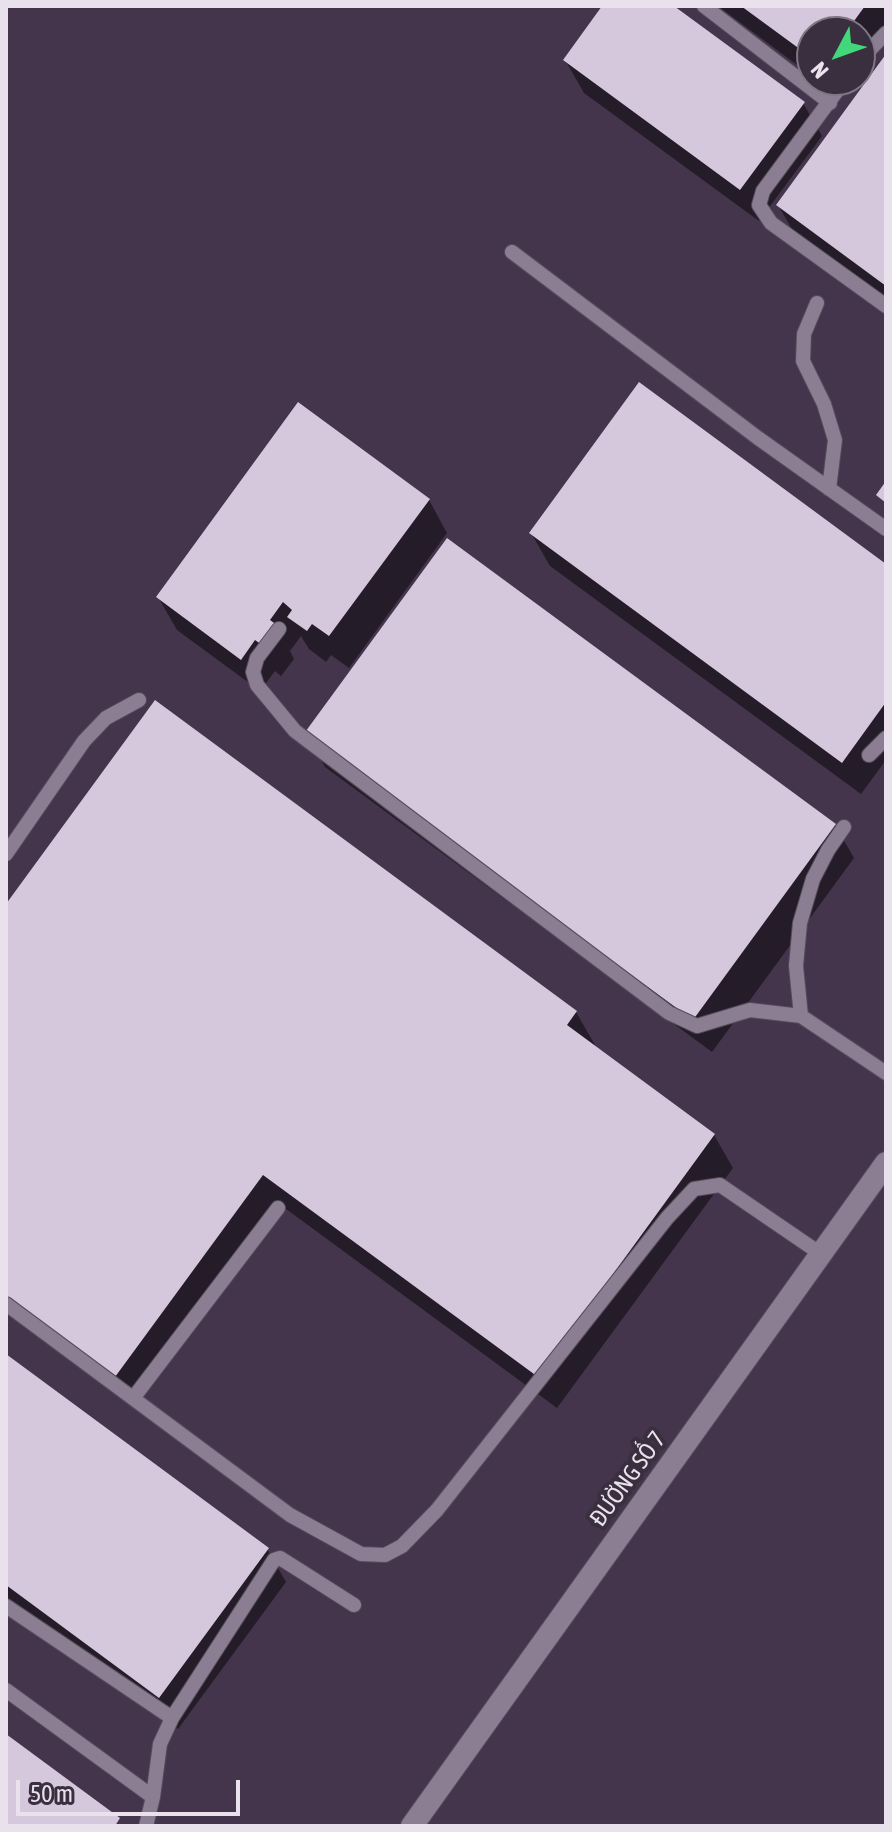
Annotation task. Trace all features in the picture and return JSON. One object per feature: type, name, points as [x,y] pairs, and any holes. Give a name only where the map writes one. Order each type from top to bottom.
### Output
[{"type":"street","name":"ĐƯỜNG SỐ 7","points":[[412,1826],[886,1163]]},
{"type":"lane","points":[[704,6],[830,103]]},
{"type":"lane","points":[[835,96],[763,191],[759,205],[779,230],[886,306]]},
{"type":"lane","points":[[512,252],[886,529]]},
{"type":"lane","points":[[817,303],[804,334],[803,361],[824,404],[835,440],[829,489]]},
{"type":"lane","points":[[279,629],[257,658],[253,672],[257,685],[295,731],[669,1013],[697,1026],[750,1010],[801,1016],[886,1073]]},
{"type":"lane","points":[[6,854],[84,741],[106,718],[139,700]]},
{"type":"lane","points":[[869,755],[886,738]]},
{"type":"lane","points":[[801,1016],[796,966],[800,923],[813,879],[844,827]]},
{"type":"lane","points":[[6,1304],[290,1515],[361,1554],[385,1555],[402,1546],[437,1510],[667,1218],[694,1189],[720,1185],[821,1254]]},
{"type":"lane","points":[[134,1397],[278,1208]]},
{"type":"lane","points":[[146,1826],[160,1744],[172,1718],[274,1560],[280,1558],[354,1605]]},
{"type":"lane","points":[[6,1606],[172,1718]]},
{"type":"lane","points":[[6,1690],[153,1797]]},
{"type":"shaded area","points":[[6,6],[886,6],[886,1826],[6,1826]]},
{"type":"building","points":[[602,6],[674,6],[805,102],[740,190],[563,60]]},
{"type":"building","points":[[741,6],[865,6],[858,16],[796,16],[796,46]]},
{"type":"building","points":[[886,54],[886,286],[776,205],[855,96],[876,96],[876,68]]},
{"type":"building","points":[[639,382],[886,564],[886,702],[842,763],[529,533]]},
{"type":"building","points":[[298,402],[430,499],[329,636],[312,624],[307,631],[287,617],[292,610],[283,602],[270,620],[277,625],[262,645],[255,640],[241,660],[156,597]]},
{"type":"building","points":[[886,481],[886,503],[876,495]]},
{"type":"building","points":[[447,538],[836,824],[693,1020],[303,735]]},
{"type":"building","points":[[155,700],[577,1011],[567,1025],[715,1134],[538,1377],[263,1175],[115,1377],[6,1296],[6,904]]},
{"type":"building","points":[[6,1354],[269,1548],[159,1698],[6,1585]]},
{"type":"building","points":[[6,1734],[120,1818],[115,1826],[6,1826]]}]
